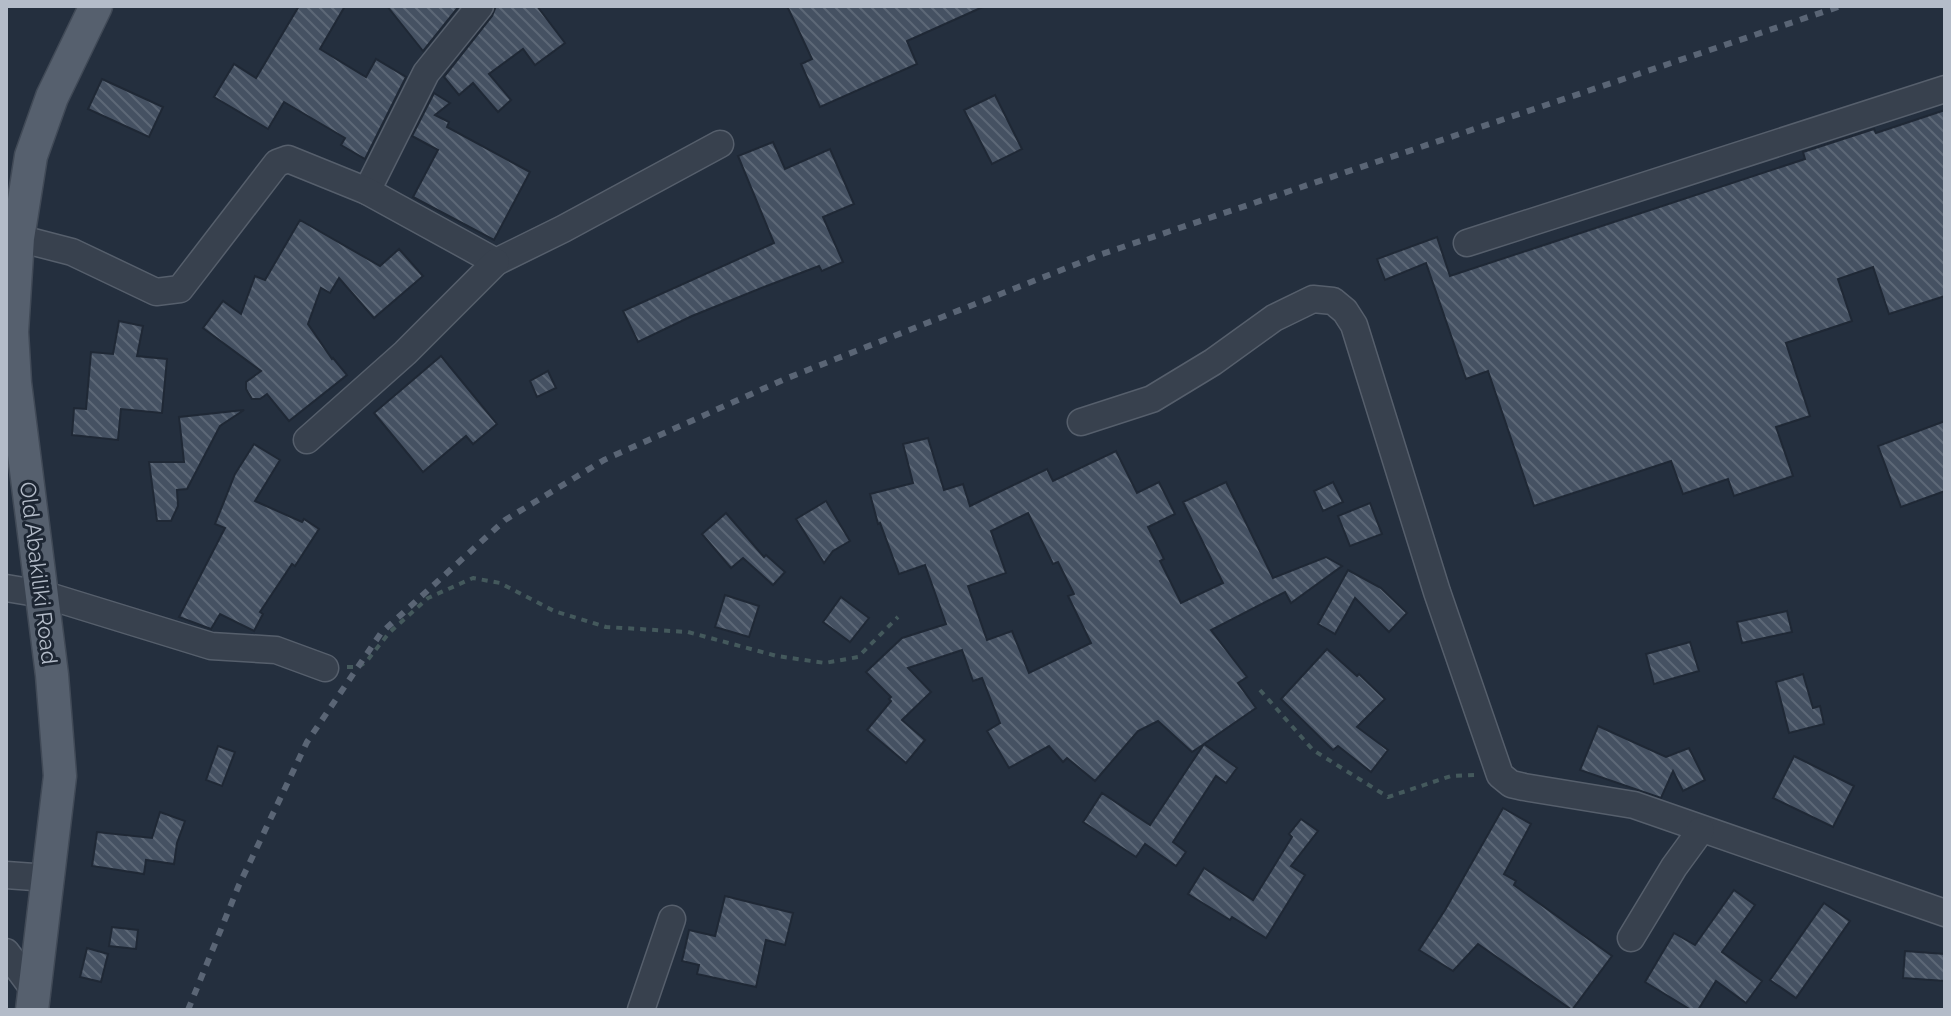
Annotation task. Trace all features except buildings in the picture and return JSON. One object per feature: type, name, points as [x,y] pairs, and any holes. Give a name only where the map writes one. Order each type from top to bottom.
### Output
[{"type":"main road","name":"Old Abakiliki Road","points":[[33,1000],[60,776],[52,675],[15,383],[12,332],[18,238],[31,156],[52,97],[96,6]]},
{"type":"street","points":[[367,191],[426,73],[480,6]]},
{"type":"street","points":[[1467,243],[1945,89]]},
{"type":"street","points":[[307,440],[405,353],[496,262],[720,144]]},
{"type":"street","points":[[18,238],[72,252],[156,292],[180,289],[277,163],[288,159],[367,191],[496,262]]},
{"type":"street","points":[[1081,422],[1152,399],[1213,362],[1274,318],[1313,299],[1333,301],[1345,311],[1354,325],[1437,592],[1500,775],[1511,784],[1524,787],[1634,805],[1945,913]]},
{"type":"street","points":[[6,588],[42,594],[211,646],[276,650],[325,668]]},
{"type":"street","points":[[1631,938],[1701,830]]},
{"type":"street","points":[[6,875],[48,878]]},
{"type":"street","points":[[641,1010],[672,919]]},
{"type":"street","points":[[6,952],[33,1000]]},
{"type":"path","points":[[325,668],[358,667],[366,662],[389,633],[428,598],[473,578],[500,583],[554,611],[606,627],[688,632],[777,656],[825,663],[858,657],[898,617]]},
{"type":"path","points":[[1260,690],[1313,750],[1388,797],[1451,776],[1500,775]]},
{"type":"railway","points":[[188,1010],[239,885],[307,742],[381,633],[505,520],[604,460],[785,379],[1102,254],[1841,6]]}]
